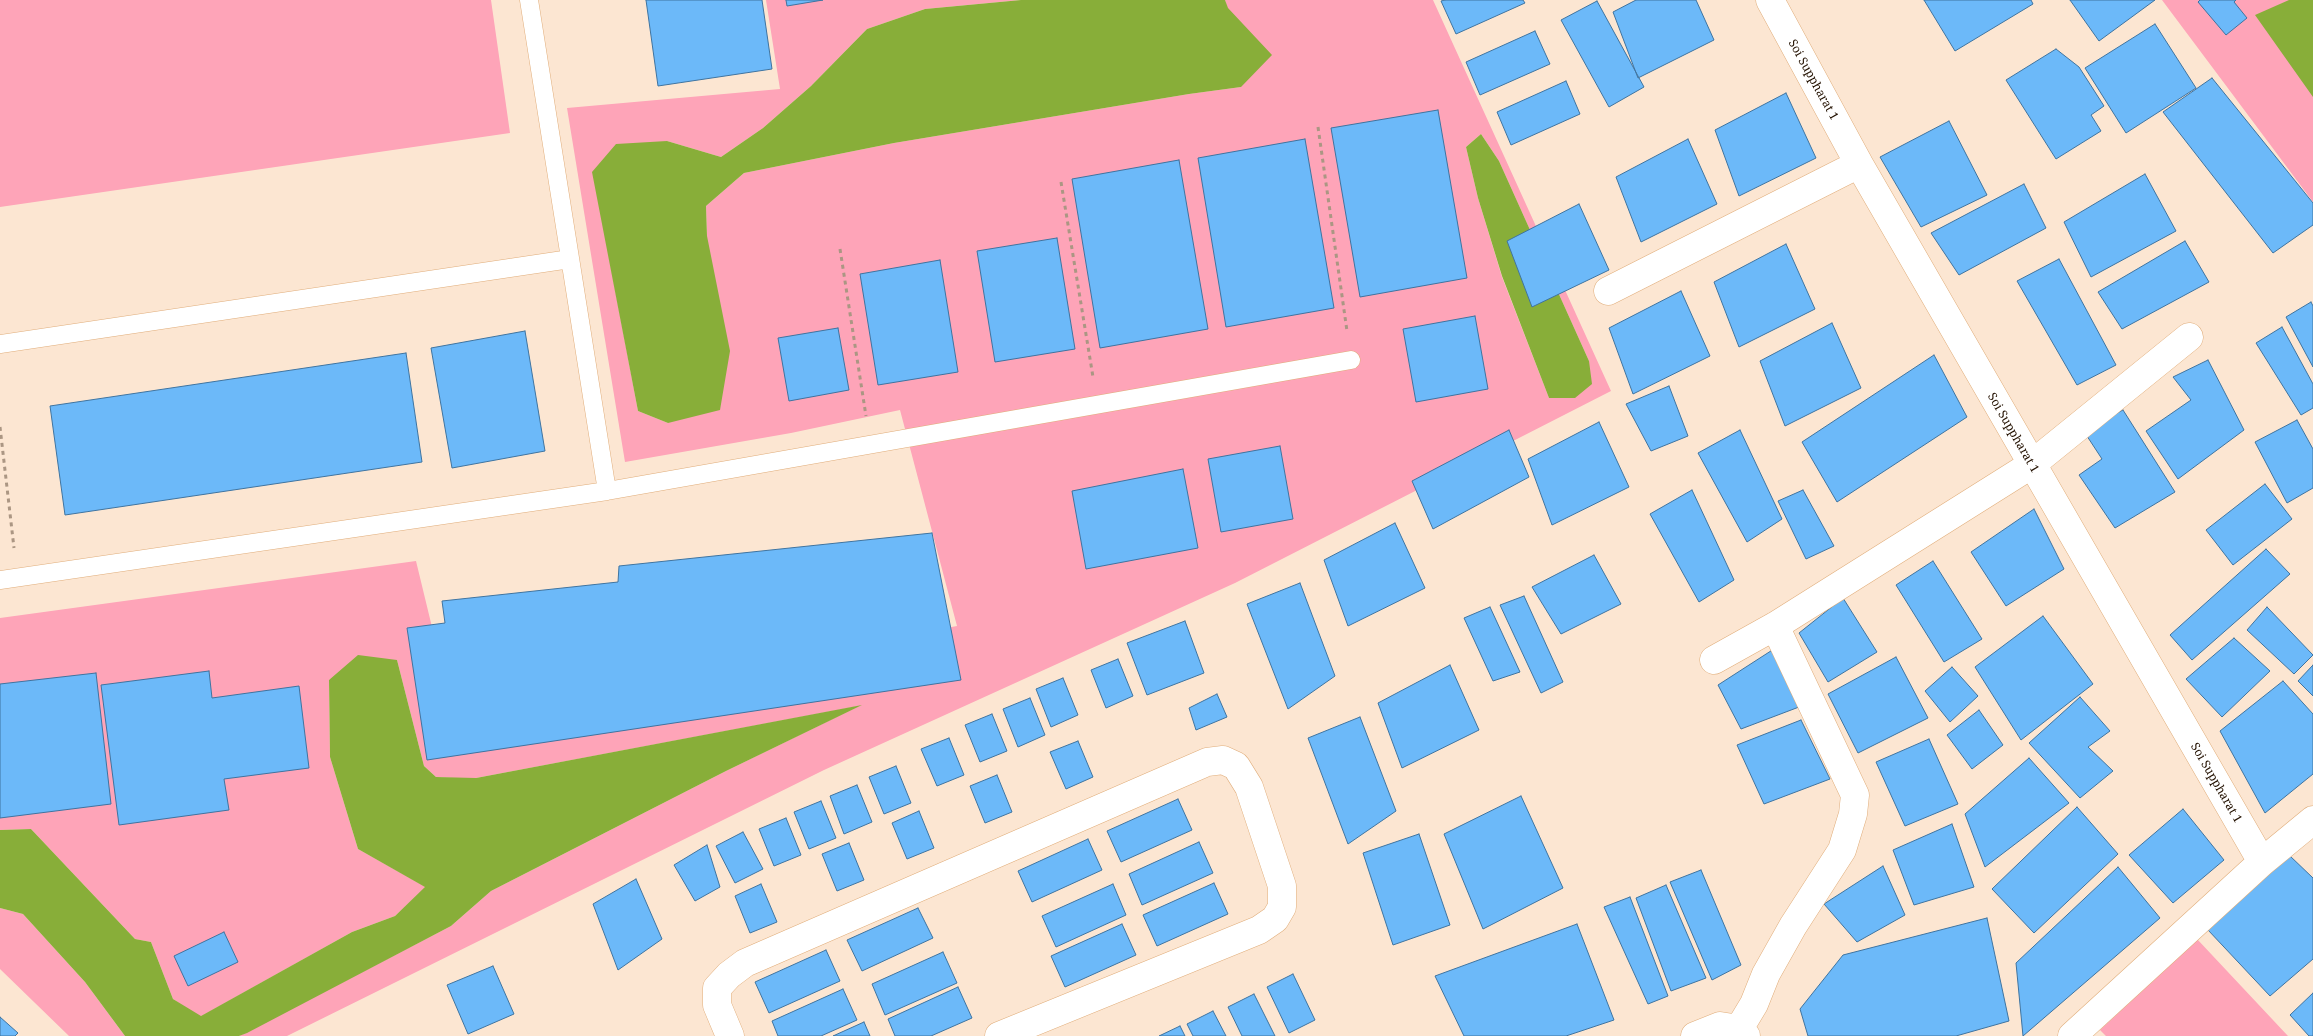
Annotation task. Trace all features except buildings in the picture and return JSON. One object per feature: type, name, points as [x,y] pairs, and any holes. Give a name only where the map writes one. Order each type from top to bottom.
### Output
[{"type":"street","name":"Soi Suppharat 1","points":[[1770,0],[1859,164],[2262,862]]},
{"type":"street","points":[[1608,290],[1859,164]]},
{"type":"street","points":[[1714,660],[1775,626],[2032,465],[2189,337]]},
{"type":"street","points":[[1695,1036],[1720,1026],[1742,1032],[1766,974],[1793,926],[1842,850],[1853,814],[1854,795],[1775,626]]},
{"type":"street","points":[[730,1036],[716,1005],[717,988],[729,975],[745,963],[1207,762],[1223,760],[1236,766],[1249,787],[1282,886],[1282,906],[1276,919],[1259,930],[999,1036]]},
{"type":"street","points":[[2072,1036],[2262,862],[2313,820]]},
{"type":"lane","points":[[529,0],[607,491]]},
{"type":"lane","points":[[0,344],[570,259]]},
{"type":"lane","points":[[0,580],[607,491],[1351,360]]},
{"type":"path","points":[[1318,126],[1351,360]]},
{"type":"path","points":[[1061,182],[1097,405]]},
{"type":"path","points":[[840,248],[871,445]]},
{"type":"path","points":[[0,427],[18,578]]},
{"type":"shaded area","points":[[0,0],[491,0],[510,133],[0,207]]},
{"type":"shaded area","points":[[766,0],[1021,0],[925,9],[867,29],[811,86],[763,128],[721,157],[667,141],[593,172],[638,411],[668,423],[707,236],[706,206],[744,173],[894,143],[1241,87],[1225,0],[1433,0],[1611,391],[1235,583],[824,770],[287,1036],[239,1036],[451,926],[491,891],[726,771],[859,706],[476,778],[453,778],[436,777],[424,766],[397,660],[329,680],[330,757],[358,849],[426,887],[395,916],[352,932],[200,1017],[173,999],[151,942],[135,939],[31,829],[0,830],[0,618],[416,561],[454,718],[957,626],[900,410],[791,433],[625,462],[567,108],[780,89]],"holes":[[[1481,134],[1499,161],[1589,361],[1549,398],[1502,277],[1478,198],[1466,147]]]},
{"type":"shaded area","points":[[1021,0],[1225,0],[1228,8],[1272,55],[1241,87],[894,143],[744,173],[706,206],[707,236],[730,351],[720,410],[668,423],[638,411],[592,172],[616,144],[667,141],[721,157],[763,128],[811,86],[867,29],[925,9]]},
{"type":"shaded area","points":[[2162,0],[2313,0],[2313,202]]},
{"type":"shaded area","points":[[2289,0],[2313,0],[2313,97],[2255,15]]},
{"type":"shaded area","points":[[1481,134],[1499,161],[1589,361],[1592,384],[1575,398],[1549,398],[1502,276],[1478,198],[1466,147]]},
{"type":"shaded area","points":[[358,655],[397,660],[424,766],[436,777],[476,778],[862,705],[726,771],[491,891],[451,926],[247,1033],[239,1036],[125,1036],[85,982],[23,914],[0,908],[0,830],[31,829],[135,939],[151,942],[173,999],[201,1016],[352,932],[395,916],[425,887],[358,849],[330,757],[329,680]]},
{"type":"shaded area","points":[[0,908],[23,914],[85,982],[125,1036],[69,1036],[0,969]]},
{"type":"shaded area","points":[[2197,939],[2288,1036],[2106,1036],[2100,1030]]}]
